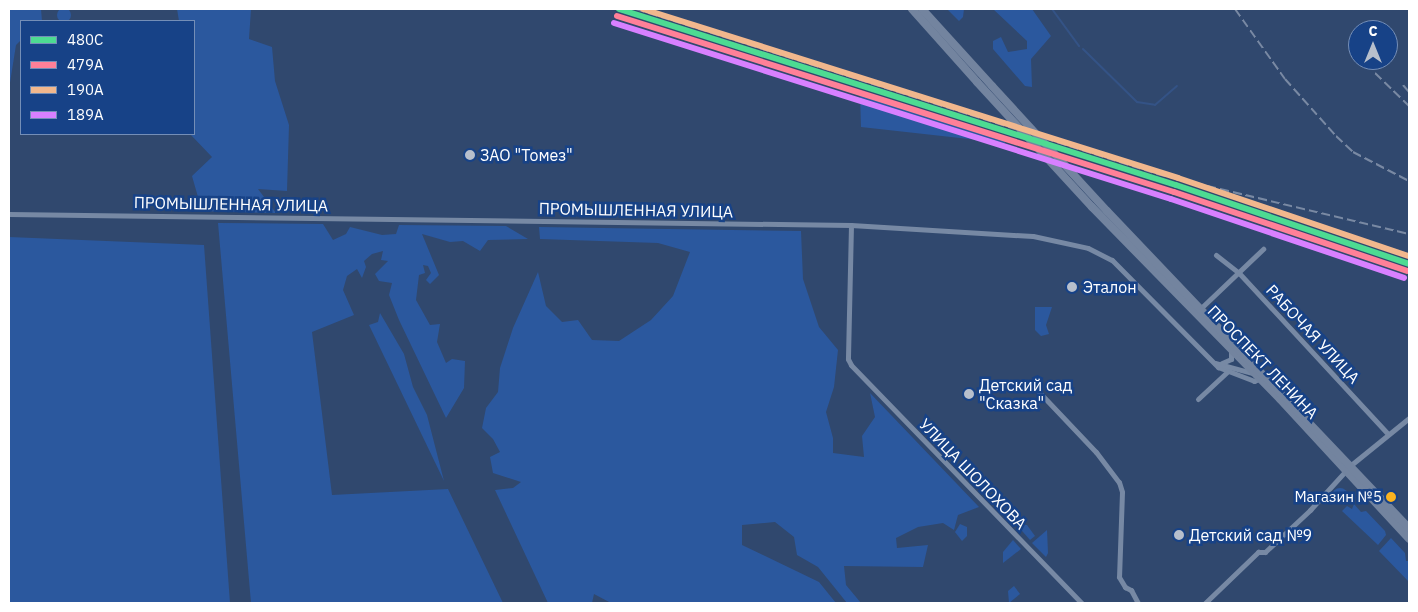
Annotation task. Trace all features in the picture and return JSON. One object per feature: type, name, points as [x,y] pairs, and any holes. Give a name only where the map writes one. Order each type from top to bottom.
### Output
[{"type":"main road","name":"ПРОСПЕКТ ЛЕНИНА","points":[[912,9],[1092,207],[1409,528]]},
{"type":"main road","name":"ПРОСПЕКТ ЛЕНИНА","points":[[922,9],[1107,211],[1201,308],[1260,376]]},
{"type":"main road","name":"ПРОСПЕКТ ЛЕНИНА","points":[[1349,468],[1409,539]]},
{"type":"street","name":"ПРОМЫШЛЕННАЯ УЛИЦА","points":[[9,214],[851,225],[994,232],[1061,241],[1088,248],[1112,260],[1131,275],[1227,372],[1254,381],[1260,376]]},
{"type":"street","name":"УЛИЦА ШОЛОХОВА","points":[[851,225],[848,359],[1082,603]]},
{"type":"street","points":[[1201,308],[1263,249]]},
{"type":"street","name":"РАБОЧАЯ УЛИЦА","points":[[1216,255],[1239,273],[1388,434]]},
{"type":"street","points":[[1218,363],[1231,360],[1232,348]]},
{"type":"street","name":"ПРОМЫШЛЕННАЯ УЛИЦА","points":[[1218,363],[1260,376]]},
{"type":"street","points":[[1198,399],[1227,372]]},
{"type":"street","points":[[1038,392],[1096,452],[1119,482],[1122,501],[1119,577],[1125,587],[1131,590],[1138,603]]},
{"type":"street","points":[[1205,603],[1258,552],[1265,552],[1310,510],[1349,468],[1409,418]]},
{"type":"shaded area","points":[[64,8],[70,12],[69,20],[59,20],[57,15],[59,10]]},
{"type":"shaded area","points":[[9,9],[41,9],[42,20],[20,20],[20,41],[16,45],[9,89]]},
{"type":"shaded area","points":[[177,9],[251,9],[249,39],[272,47],[275,81],[289,125],[287,191],[258,189],[276,213],[197,211],[198,197],[192,176],[212,157],[191,135],[195,135],[195,20],[179,20]]},
{"type":"shaded area","points":[[947,9],[964,9],[963,17],[959,21]]},
{"type":"shaded area","points":[[993,9],[1032,9],[1051,36],[1031,59],[1032,87],[1025,86],[993,49],[993,41],[1001,37],[1008,52],[1027,49],[1027,41]]},
{"type":"shaded area","points":[[860,94],[1005,139],[1005,143],[861,127]]},
{"type":"shaded area","points":[[218,223],[323,224],[333,240],[346,234],[350,227],[382,235],[396,234],[399,225],[506,226],[528,239],[488,240],[480,251],[463,241],[450,242],[422,234],[439,275],[430,284],[426,280],[431,273],[428,266],[423,265],[425,273],[419,275],[416,300],[430,325],[440,324],[437,342],[446,363],[452,359],[465,361],[464,388],[446,418],[389,295],[392,283],[379,281],[375,274],[388,261],[381,260],[383,251],[372,254],[364,261],[366,267],[362,278],[357,269],[347,276],[343,290],[354,315],[312,332],[332,495],[448,489],[503,603],[251,603]]},
{"type":"shaded area","points":[[539,227],[801,231],[803,279],[819,327],[838,350],[834,387],[826,412],[833,438],[833,453],[864,457],[862,436],[875,417],[870,393],[979,507],[958,515],[954,530],[943,523],[918,527],[896,538],[897,548],[928,545],[923,567],[844,566],[846,585],[861,603],[847,603],[818,567],[797,555],[794,537],[775,522],[742,525],[742,545],[819,582],[836,603],[611,603],[594,594],[592,603],[548,603],[495,490],[513,488],[521,482],[493,473],[490,457],[500,452],[493,439],[482,428],[486,408],[498,392],[500,368],[513,328],[538,272],[546,306],[562,322],[578,320],[592,340],[619,341],[651,320],[673,296],[690,252],[658,243],[540,239]]},
{"type":"shaded area","points":[[9,237],[204,245],[230,603],[9,603]]},
{"type":"shaded area","points":[[1035,307],[1052,307],[1046,325],[1049,334],[1041,336],[1035,330]]},
{"type":"shaded area","points":[[380,313],[404,354],[413,387],[427,415],[444,481],[369,325],[378,322]]},
{"type":"shaded area","points":[[1340,488],[1348,496],[1340,504],[1332,496]]},
{"type":"shaded area","points":[[1354,504],[1361,512],[1366,511],[1385,531],[1386,535],[1378,545],[1342,511],[1347,506],[1352,509]]},
{"type":"shaded area","points":[[960,524],[967,527],[967,536],[962,541],[955,532]]},
{"type":"shaded area","points":[[1016,524],[1027,525],[1035,536],[1030,540]]},
{"type":"shaded area","points":[[1047,530],[1048,553],[1046,557],[1032,543]]},
{"type":"shaded area","points":[[1391,538],[1405,553],[1406,561],[1409,561],[1409,582],[1379,551]]},
{"type":"shaded area","points":[[1013,540],[1021,549],[1003,563],[1003,552]]},
{"type":"shaded area","points":[[1014,586],[1020,594],[1009,603],[1008,591]]},
{"type":"waterway","points":[[1052,9],[1079,46]]},
{"type":"waterway","points":[[1083,49],[1137,102],[1155,105],[1177,86]]},
{"type":"railway","points":[[636,9],[1157,174],[1409,234]]},
{"type":"railway","points":[[1235,9],[1285,79],[1336,136],[1353,152],[1409,181]]},
{"type":"railway","points":[[1375,73],[1409,106]]},
{"type":"railway","points":[[1403,85],[1409,92]]},
{"type":"transit line","name":"480С","points":[[619,9],[1176,185],[1409,264]]},
{"type":"transit line","name":"190А","points":[[643,9],[1178,178],[1409,256]]},
{"type":"transit line","name":"479А","points":[[617,16],[1174,192],[1407,271]]},
{"type":"transit line","name":"189А","points":[[614,23],[1171,199],[1404,278]]},
{"type":"place","name":"ЗАО \"Томез\"","points":[[470,155]]},
{"type":"place","name":"Эталон","points":[[1072,287]]},
{"type":"place","name":"Детский сад \"Сказка\"","points":[[969,394]]},
{"type":"place","name":"Магазин №5","points":[[1391,497]]},
{"type":"place","name":"Детский сад №9","points":[[1179,535]]}]
